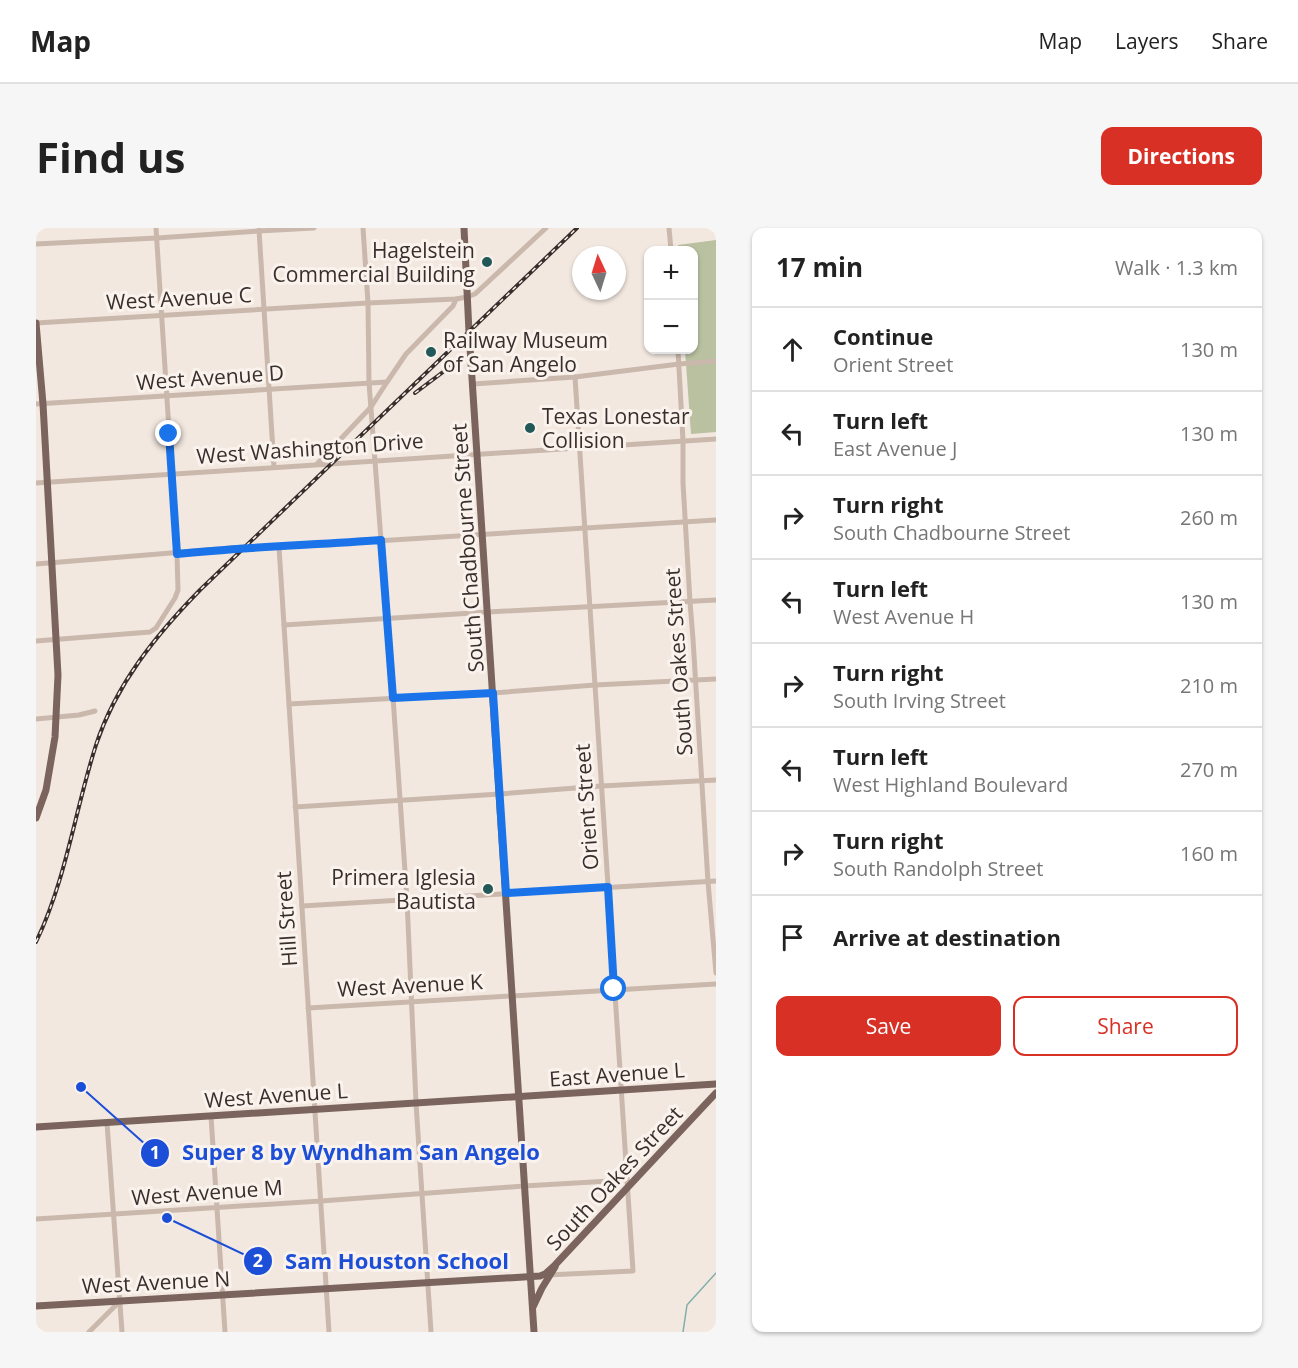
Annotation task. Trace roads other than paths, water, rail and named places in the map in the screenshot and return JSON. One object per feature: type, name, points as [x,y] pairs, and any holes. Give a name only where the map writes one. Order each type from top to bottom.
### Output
[{"type":"main road","name":"South Chadbourne Street","points":[[464,228],[534,1332]]},
{"type":"main road","points":[[36,323],[39,404],[47,482],[58,675],[55,737],[46,790],[36,818]]},
{"type":"main road","name":"East Avenue L","points":[[519,1096],[716,1084]]},
{"type":"main road","name":"South Oakes Street","points":[[530,1276],[545,1274],[557,1263],[716,1093]]},
{"type":"main road","name":"West Avenue L","points":[[36,1127],[519,1096]]},
{"type":"main road","points":[[532,1310],[557,1263]]},
{"type":"main road","name":"West Avenue N","points":[[36,1306],[530,1276]]},
{"type":"street","points":[[36,641],[150,632],[156,628],[178,590],[156,228]]},
{"type":"street","points":[[36,244],[157,238],[259,229],[314,228]]},
{"type":"street","points":[[363,228],[368,303],[369,383],[407,900],[416,1103],[431,1332]]},
{"type":"street","points":[[467,297],[476,294],[546,228]]},
{"type":"street","points":[[669,228],[671,246]]},
{"type":"street","points":[[259,229],[274,467]]},
{"type":"street","name":"West Avenue C","points":[[36,323],[467,297]]},
{"type":"street","points":[[317,464],[371,407],[406,354],[453,306],[456,299]]},
{"type":"street","name":"South Oakes Street","points":[[678,354],[690,602],[716,973]]},
{"type":"street","points":[[473,384],[575,377],[716,361]]},
{"type":"street","name":"Orient Street","points":[[551,1275],[633,1271],[575,377]]},
{"type":"street","name":"West Avenue D","points":[[39,404],[387,382]]},
{"type":"street","name":"West Washington Drive","points":[[36,483],[716,439]]},
{"type":"street","points":[[36,564],[244,547],[279,547],[716,520]]},
{"type":"street","name":"Hill Street","points":[[279,547],[329,1332]]},
{"type":"street","points":[[284,625],[716,600]]},
{"type":"street","points":[[289,704],[493,693],[595,684],[716,679]]},
{"type":"street","points":[[36,719],[79,715],[95,711]]},
{"type":"street","points":[[296,807],[716,780]]},
{"type":"street","points":[[302,906],[716,881]]},
{"type":"street","name":"West Avenue K","points":[[308,1008],[716,984]]},
{"type":"street","points":[[211,1116],[225,1332]]},
{"type":"street","points":[[107,1123],[122,1332]]},
{"type":"street","name":"West Avenue M","points":[[36,1219],[627,1180]]},
{"type":"street","points":[[540,1276],[551,1275]]},
{"type":"street","points":[[89,1332],[120,1301]]},
{"type":"waterway","points":[[683,1332],[687,1305],[716,1273]]},
{"type":"railway","points":[[36,942],[55,894],[104,723],[126,681],[153,643],[200,590],[577,228]]},
{"type":"railway","points":[[415,393],[451,366]]},
{"type":"place","name":"Hagelstein Commercial Building","points":[[487,262]]},
{"type":"place","name":"Railway Museum of San Angelo","points":[[431,352]]},
{"type":"place","name":"Texas Lonestar Collision","points":[[530,428]]},
{"type":"place","name":"Primera Iglesia Bautista","points":[[488,889]]},
{"type":"place","name":"Super 8 by Wyndham San Angelo","points":[[81,1087]]},
{"type":"place","name":"Sam Houston School","points":[[167,1218]]}]
